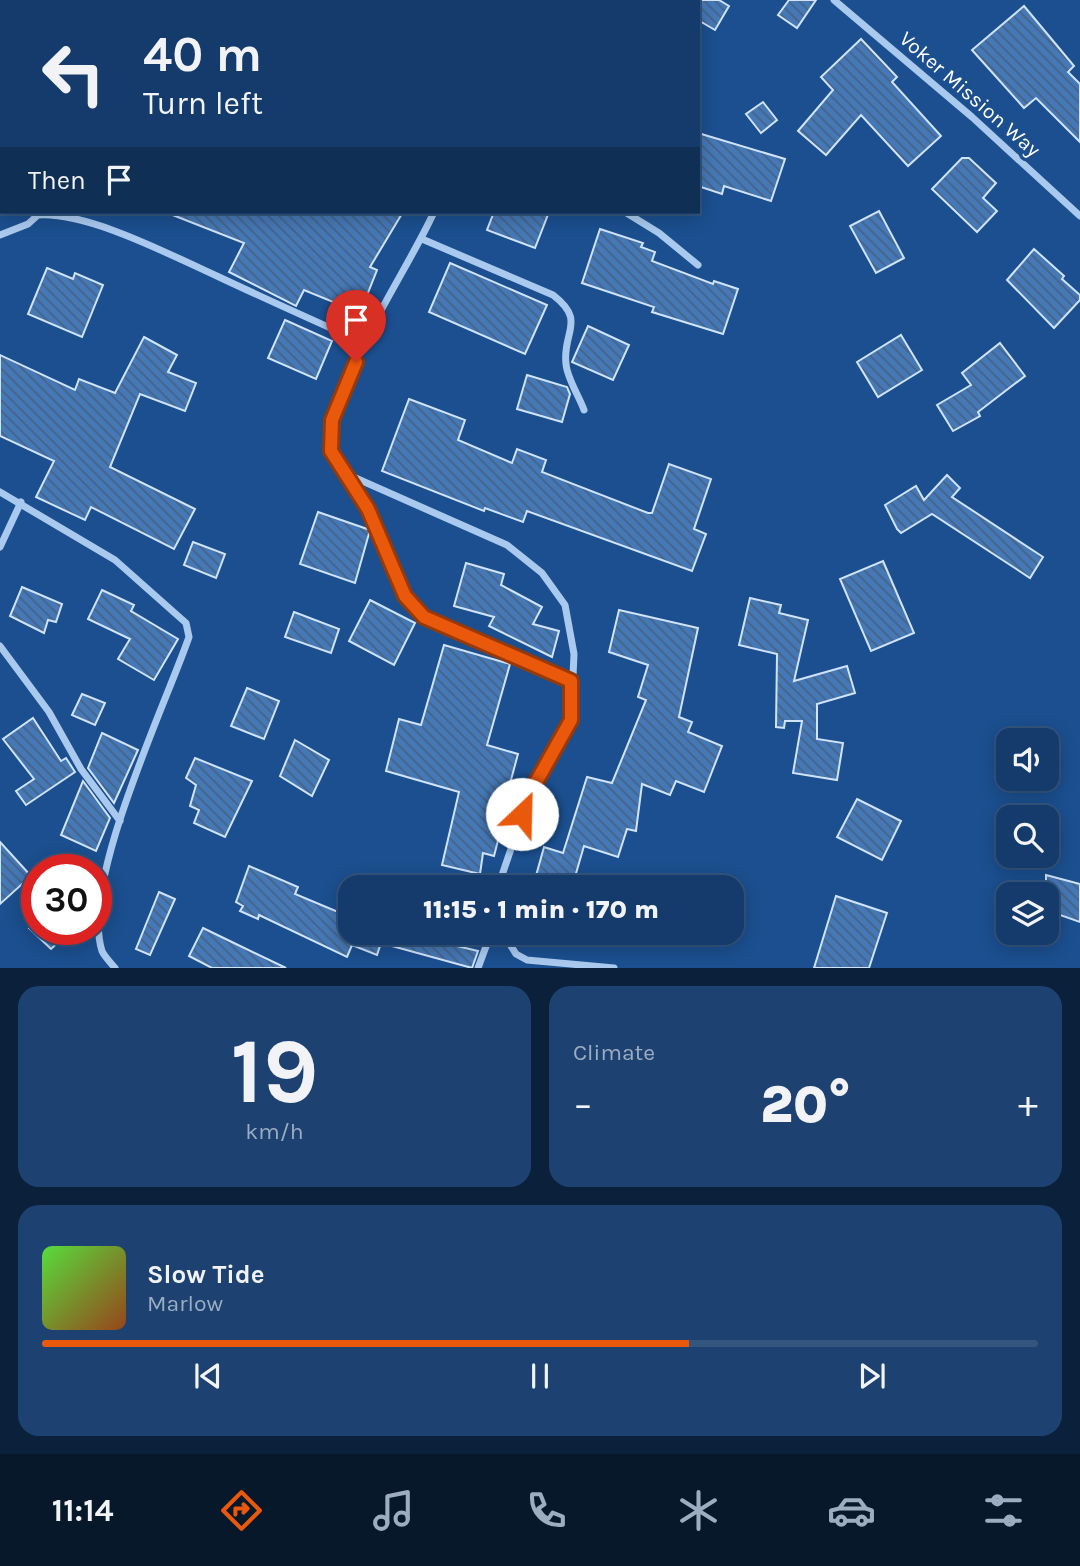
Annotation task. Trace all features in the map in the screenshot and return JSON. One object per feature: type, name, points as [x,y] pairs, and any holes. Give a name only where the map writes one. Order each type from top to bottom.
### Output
[{"type":"street","name":"Voker Mission Way","points":[[834,0],[972,117],[1080,216]]},
{"type":"street","points":[[0,235],[28,224],[38,215],[51,214],[99,227],[160,248],[366,344]]},
{"type":"street","points":[[433,214],[346,380],[332,420],[331,451],[368,509],[405,596],[424,617],[571,681]]},
{"type":"street","points":[[628,214],[659,233],[698,265]]},
{"type":"street","points":[[422,239],[553,295],[568,306],[573,323],[566,364],[584,410]]},
{"type":"street","points":[[342,472],[506,545],[542,572],[565,605],[574,654],[571,720],[530,793],[502,875]]},
{"type":"street","points":[[0,492],[115,560],[186,623],[189,637],[182,661],[120,821],[104,884],[99,922],[102,952],[115,968]]},
{"type":"street","points":[[0,547],[21,502]]},
{"type":"street","points":[[0,646],[49,712],[80,769],[120,821]]},
{"type":"street","points":[[478,968],[487,945]]},
{"type":"street","points":[[510,945],[516,954],[527,960],[614,968]]},
{"type":"building","points":[[700,0],[719,0],[729,6],[715,30],[700,21]]},
{"type":"building","points":[[789,0],[816,0],[797,28],[778,15]]},
{"type":"building","points":[[1024,6],[1074,66],[1068,72],[1080,84],[1080,142],[1036,98],[1024,108],[972,50]]},
{"type":"building","points":[[861,39],[897,77],[892,82],[941,136],[908,166],[861,115],[826,155],[798,131],[833,90],[821,77]]},
{"type":"building","points":[[763,102],[777,120],[761,133],[746,114]]},
{"type":"building","points":[[700,134],[785,159],[771,201],[724,186],[722,194],[700,187]]},
{"type":"building","points":[[962,158],[969,158],[996,183],[983,198],[997,211],[977,232],[932,189]]},
{"type":"building","points":[[879,211],[904,258],[876,273],[850,226]]},
{"type":"building","points":[[170,214],[402,214],[370,267],[377,270],[360,313],[304,290],[296,306],[229,272],[244,243]]},
{"type":"building","points":[[493,214],[548,214],[535,248],[487,230]]},
{"type":"building","points":[[600,229],[643,243],[641,247],[655,252],[652,261],[713,284],[714,281],[738,289],[723,334],[652,312],[654,307],[582,283]]},
{"type":"building","points":[[1034,249],[1064,276],[1062,279],[1080,295],[1080,300],[1054,328],[1007,280]]},
{"type":"building","points":[[450,263],[547,305],[525,354],[429,312]]},
{"type":"building","points":[[47,268],[73,279],[75,273],[103,285],[82,337],[28,314]]},
{"type":"building","points":[[285,320],[332,341],[316,379],[268,358]]},
{"type":"building","points":[[588,326],[629,345],[613,380],[572,362]]},
{"type":"building","points":[[901,335],[922,370],[878,397],[857,362]]},
{"type":"building","points":[[144,337],[177,355],[168,372],[196,383],[185,411],[140,394],[110,467],[195,509],[174,549],[91,507],[85,520],[36,497],[54,461],[0,436],[0,355],[75,390],[79,379],[115,393]]},
{"type":"building","points":[[1000,343],[1025,376],[978,412],[980,416],[953,431],[937,405],[971,385],[962,373]]},
{"type":"building","points":[[527,375],[567,387],[570,394],[562,422],[517,409]]},
{"type":"building","points":[[409,399],[465,420],[458,440],[512,463],[517,449],[546,460],[542,472],[648,513],[652,513],[669,464],[711,479],[694,529],[706,534],[692,571],[527,511],[523,522],[485,508],[484,511],[382,471]]},
{"type":"building","points":[[947,475],[960,488],[952,497],[1043,557],[1030,578],[932,514],[901,533],[897,529],[885,505],[916,486],[924,500]]},
{"type":"building","points":[[318,512],[370,530],[355,583],[300,564]]},
{"type":"building","points":[[193,542],[225,554],[216,578],[184,565]]},
{"type":"building","points":[[883,561],[914,633],[871,651],[840,579]]},
{"type":"building","points":[[466,563],[504,574],[501,585],[542,607],[533,624],[559,631],[552,657],[489,626],[494,617],[454,606]]},
{"type":"building","points":[[22,587],[62,604],[56,622],[48,620],[44,633],[10,616]]},
{"type":"building","points":[[102,590],[134,605],[131,611],[178,639],[154,680],[118,659],[130,639],[88,619]]},
{"type":"building","points":[[750,598],[781,605],[779,613],[808,620],[794,681],[847,666],[855,693],[817,704],[817,739],[843,743],[837,780],[793,773],[802,721],[785,721],[784,728],[776,727],[777,654],[739,645]]},
{"type":"building","points":[[370,600],[415,623],[394,665],[349,641]]},
{"type":"building","points":[[619,610],[698,628],[679,717],[692,722],[688,732],[722,746],[704,792],[676,781],[670,795],[642,784],[636,831],[627,829],[618,857],[584,846],[576,875],[536,875],[544,847],[563,853],[587,777],[612,783],[646,700],[638,697],[648,665],[609,652]]},
{"type":"building","points":[[294,612],[339,629],[331,653],[285,637]]},
{"type":"building","points":[[444,645],[510,664],[487,745],[518,754],[498,828],[501,829],[494,856],[483,853],[480,874],[442,865],[459,792],[386,771],[399,719],[421,725]]},
{"type":"building","points":[[247,688],[279,701],[264,739],[231,726]]},
{"type":"building","points":[[82,694],[105,703],[95,725],[72,715]]},
{"type":"building","points":[[33,718],[61,761],[66,758],[75,772],[26,805],[16,791],[34,779],[3,739]]},
{"type":"building","points":[[102,733],[138,750],[114,803],[88,768]]},
{"type":"building","points":[[295,740],[329,760],[312,796],[280,776]]},
{"type":"building","points":[[195,758],[252,781],[225,837],[194,823],[199,810],[190,806],[196,785],[186,778]]},
{"type":"building","points":[[83,781],[110,818],[96,851],[61,835]]},
{"type":"building","points":[[857,799],[901,821],[882,860],[837,837]]},
{"type":"building","points":[[0,842],[21,865],[21,885],[0,904]]},
{"type":"building","points":[[249,866],[298,887],[295,894],[338,912],[338,945],[352,945],[347,957],[259,915],[258,919],[240,911],[243,906],[236,902]]},
{"type":"building","points":[[1046,875],[1080,884],[1080,922],[1059,915],[1059,882],[1046,882]]},
{"type":"building","points":[[159,892],[175,899],[150,955],[136,949]]},
{"type":"building","points":[[836,896],[887,913],[869,968],[814,968]]},
{"type":"building","points":[[203,928],[286,968],[212,968],[189,956]]},
{"type":"building","points":[[352,945],[380,945],[377,955]]},
{"type":"building","points":[[388,945],[453,945],[478,951],[472,968]]},
{"type":"route","points":[[356,362],[346,380],[332,420],[331,451],[368,509],[405,596],[424,617],[571,681],[571,720],[530,793],[522,814]]}]
